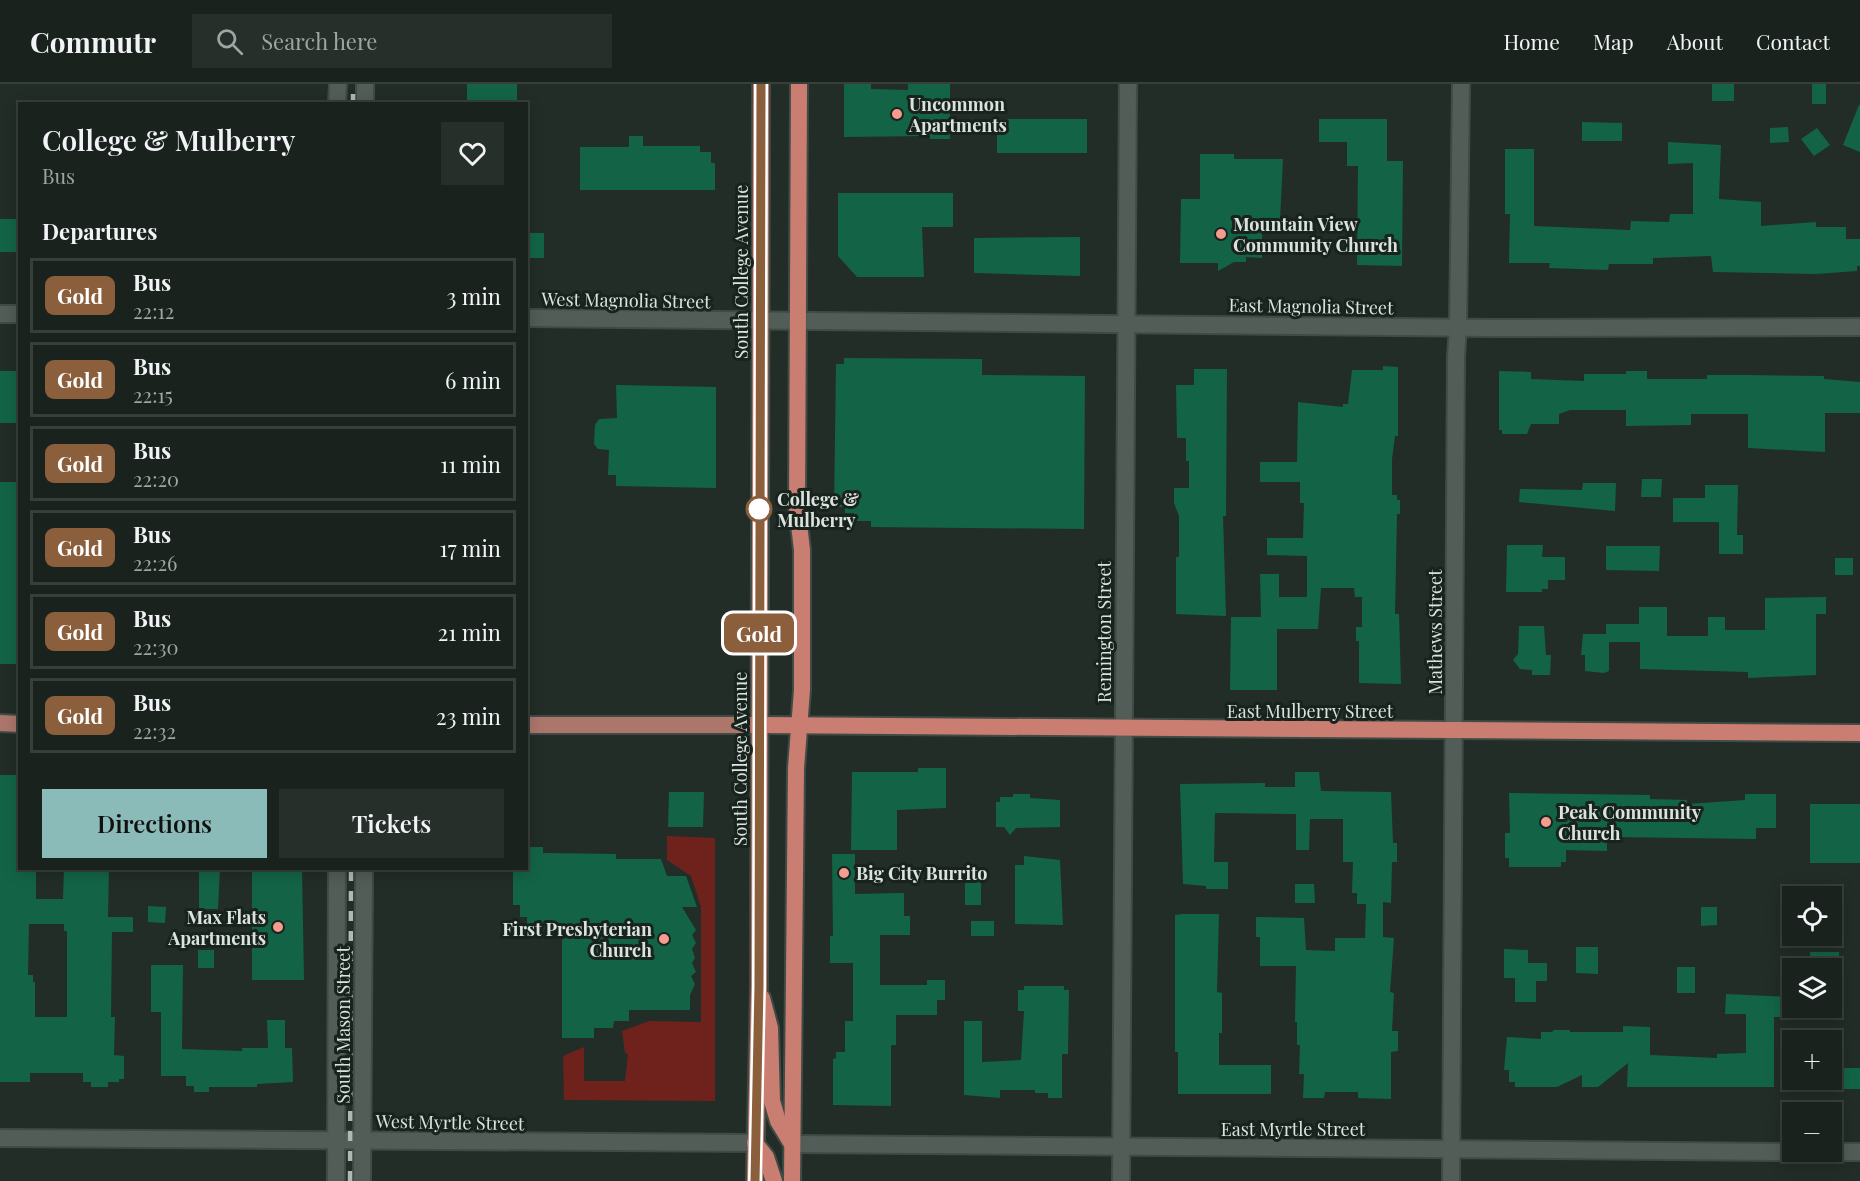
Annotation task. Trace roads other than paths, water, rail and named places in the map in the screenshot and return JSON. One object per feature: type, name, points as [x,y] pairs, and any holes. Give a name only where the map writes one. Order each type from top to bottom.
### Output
[{"type":"highway","name":"South College Avenue","points":[[755,1181],[759,986],[761,84]]},
{"type":"highway","points":[[792,1181],[796,768],[799,726],[802,550],[797,507],[799,84]]},
{"type":"highway","name":"East Mulberry Street","points":[[759,726],[1860,734]]},
{"type":"highway","points":[[759,986],[770,1028],[772,1101],[778,1121],[792,1144]]},
{"type":"highway","points":[[755,1143],[766,1157],[774,1181]]},
{"type":"main road","points":[[0,723],[18,723]]},
{"type":"main road","points":[[528,725],[759,726]]},
{"type":"street","points":[[337,102],[338,84]]},
{"type":"street","points":[[365,84],[365,102]]},
{"type":"street","name":"Remington Street","points":[[1121,1181],[1128,84]]},
{"type":"street","name":"Mathews Street","points":[[1452,1181],[1456,357],[1461,84]]},
{"type":"street","points":[[0,314],[18,314]]},
{"type":"street","name":"West Magnolia Street","points":[[528,318],[761,320]]},
{"type":"street","name":"East Magnolia Street","points":[[761,320],[1458,327],[1860,327]]},
{"type":"street","name":"South Mason Street","points":[[336,1181],[337,870]]},
{"type":"street","name":"South Mason Street","points":[[362,1181],[364,870]]},
{"type":"street","name":"West Myrtle Street","points":[[0,1138],[755,1143]]},
{"type":"street","name":"East Myrtle Street","points":[[792,1144],[1782,1152]]},
{"type":"street","points":[[1842,1152],[1860,1152]]},
{"type":"railway","points":[[353,84],[353,102]]},
{"type":"railway","points":[[350,1181],[351,870]]},
{"type":"place","name":"Uncommon Apartments","points":[[897,114]]},
{"type":"place","name":"Mountain View Community Church","points":[[1221,234]]},
{"type":"place","name":"College & Mulberry","points":[[759,509]]},
{"type":"place","name":"Peak Community Church","points":[[1546,822]]},
{"type":"place","name":"Big City Burrito","points":[[844,873]]},
{"type":"place","name":"Max Flats Apartments","points":[[278,927]]},
{"type":"place","name":"First Presbyterian Church","points":[[664,939]]}]
